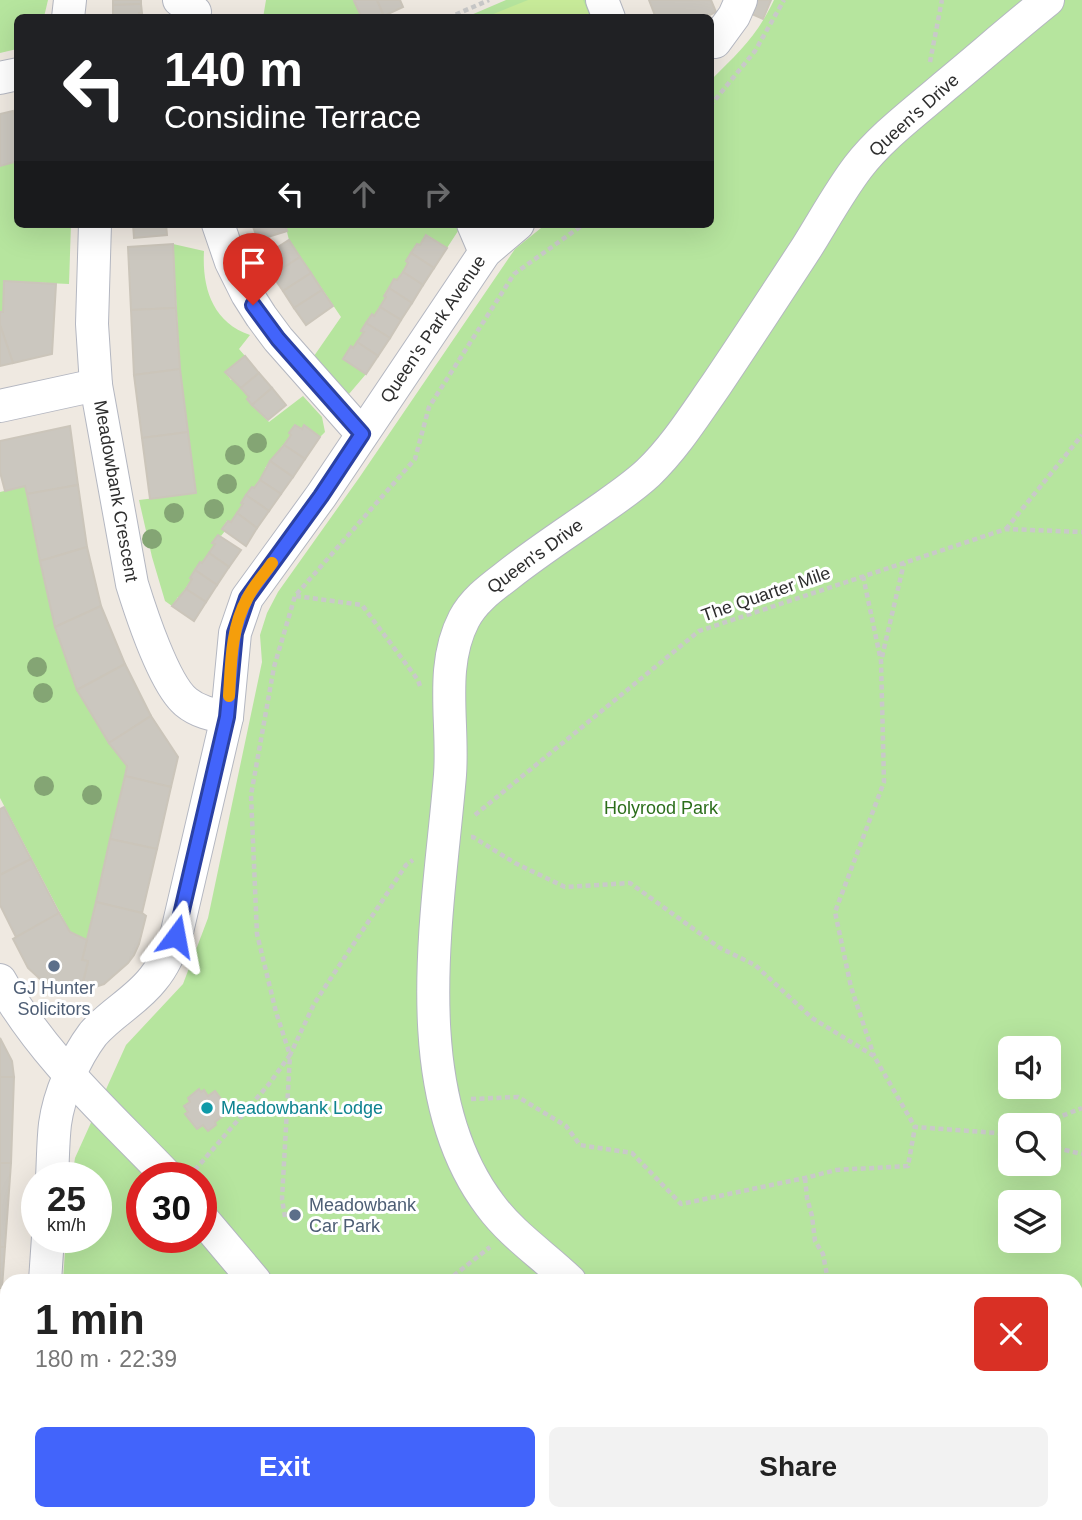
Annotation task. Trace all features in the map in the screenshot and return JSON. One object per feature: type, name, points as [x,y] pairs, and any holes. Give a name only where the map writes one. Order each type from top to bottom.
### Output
[{"type":"street","points":[[715,42],[734,16],[741,0]]},
{"type":"street","name":"Queen's Drive","points":[[562,1274],[510,1229],[473,1179],[461,1155],[449,1119],[436,1059],[429,850],[451,765],[450,668],[458,631],[476,601],[523,562],[635,485],[653,468],[688,426],[857,168],[892,130],[1048,0]]},
{"type":"street","name":"Meadowbank Crescent","points":[[96,228],[92,324],[96,385],[132,584],[165,670],[180,696],[199,710],[227,717]]},
{"type":"street","points":[[219,228],[231,262],[261,316],[362,434]]},
{"type":"street","name":"Queen's Park Avenue","points":[[53,1162],[56,1121],[69,1074],[93,1035],[153,980],[167,957],[177,929],[227,717],[235,633],[247,598],[362,434],[479,238],[506,228]]},
{"type":"street","points":[[0,406],[96,385]]},
{"type":"street","points":[[0,980],[40,1041],[154,1162]]},
{"type":"street","points":[[217,1236],[249,1274]]},
{"type":"street","points":[[45,1274],[47,1253]]},
{"type":"path","points":[[457,14],[489,0]]},
{"type":"path","points":[[714,101],[755,51],[784,0]]},
{"type":"path","points":[[285,1217],[282,1199],[290,1055],[276,1012],[257,934],[251,795],[274,667],[295,596],[415,459],[429,407],[514,274],[578,228]]},
{"type":"path","points":[[1006,529],[1082,435]]},
{"type":"path","name":"The Quarter Mile","points":[[290,1055],[314,1004],[406,864],[429,850],[699,631],[1006,529],[1082,532]]},
{"type":"path","points":[[881,661],[904,562]]},
{"type":"path","points":[[445,1102],[518,1097],[566,1126],[580,1145],[632,1153],[681,1204],[836,1170],[908,1166],[915,1126],[874,1056],[851,987],[835,912],[884,782],[881,661],[863,576]]},
{"type":"path","points":[[295,596],[362,606],[418,680],[423,693]]},
{"type":"path","points":[[429,850],[473,837],[514,863],[565,887],[630,883],[720,948],[755,965],[812,1017],[874,1056]]},
{"type":"path","points":[[202,1162],[269,1084],[290,1055]]},
{"type":"path","points":[[1061,1116],[1082,1108]]},
{"type":"path","points":[[915,1126],[998,1133]]},
{"type":"path","points":[[1061,1149],[1082,1154]]},
{"type":"path","points":[[805,1178],[815,1241],[823,1254],[827,1274]]},
{"type":"path","points":[[456,1274],[510,1229]]},
{"type":"green space","points":[[0,0],[48,0],[45,14],[14,14],[14,50],[0,53]]},
{"type":"green space","points":[[266,0],[356,0],[354,1],[360,14],[264,14]]},
{"type":"green space","points":[[506,0],[590,0],[596,14],[473,14]]},
{"type":"green space","points":[[528,0],[583,0],[589,14],[493,14]]},
{"type":"green space","name":"Holyrood Park","points":[[774,0],[1082,0],[1082,1274],[63,1274],[65,1253],[112,1253],[112,1162],[74,1162],[75,1158],[126,1045],[183,984],[208,918],[262,662],[260,635],[278,592],[515,249],[541,228],[714,228],[714,77],[761,24]]},
{"type":"green space","points":[[14,162],[14,228],[71,228],[69,284],[4,281],[3,312],[0,312],[0,166]]},
{"type":"green space","points":[[286,228],[457,228],[458,231],[447,248],[427,235],[397,280],[394,279],[374,316],[372,315],[361,330],[364,332],[353,348],[351,347],[366,374],[349,394],[314,356],[341,317],[289,240]]},
{"type":"green space","points":[[173,244],[204,251],[205,277],[212,302],[226,321],[250,335],[239,349],[245,356],[226,373],[231,380],[233,379],[269,422],[303,396],[322,417],[325,432],[320,437],[304,426],[302,429],[295,425],[289,433],[291,435],[241,502],[243,504],[231,522],[227,521],[222,529],[225,531],[221,536],[218,535],[213,543],[215,544],[172,606],[165,601],[139,500],[195,493],[180,369]]},
{"type":"green space","points":[[25,486],[55,627],[77,690],[109,743],[127,766],[87,940],[70,932],[0,798],[0,492]]},
{"type":"building","points":[[113,0],[141,0],[141,4],[113,5]]},
{"type":"building","points":[[377,0],[383,14],[360,14],[354,1]]},
{"type":"building","points":[[377,0],[400,0],[403,7],[383,14]]},
{"type":"building","points":[[649,0],[711,0],[716,12],[712,14],[654,14]]},
{"type":"building","points":[[750,0],[771,0],[763,19],[745,11]]},
{"type":"building","points":[[141,4],[142,13],[113,14],[113,5]]},
{"type":"building","points":[[13,111],[14,114],[14,162],[0,166],[0,114]]},
{"type":"building","points":[[133,228],[166,228],[167,235],[134,238]]},
{"type":"building","points":[[254,228],[286,228],[287,231],[258,240]]},
{"type":"building","points":[[426,235],[447,248],[434,268],[411,253]]},
{"type":"building","points":[[289,240],[300,257],[272,275],[261,258]]},
{"type":"building","points":[[173,244],[176,308],[131,310],[128,247]]},
{"type":"building","points":[[411,253],[434,268],[423,285],[403,272]]},
{"type":"building","points":[[300,257],[311,273],[283,291],[272,275]]},
{"type":"building","points":[[403,272],[423,285],[412,303],[389,288],[394,279],[397,280]]},
{"type":"building","points":[[311,273],[322,290],[294,308],[283,291]]},
{"type":"building","points":[[4,281],[56,284],[52,354],[13,363],[0,325]]},
{"type":"building","points":[[389,288],[412,303],[401,320],[380,307]]},
{"type":"building","points":[[322,290],[333,306],[306,325],[294,308]]},
{"type":"building","points":[[380,307],[401,320],[390,338],[366,323]]},
{"type":"building","points":[[176,308],[180,369],[134,375],[131,310]]},
{"type":"building","points":[[366,323],[390,338],[378,356],[357,342]]},
{"type":"building","points":[[0,325],[13,363],[0,366]]},
{"type":"building","points":[[357,342],[378,356],[366,374],[343,359]]},
{"type":"building","points":[[245,356],[259,373],[241,388],[225,372]]},
{"type":"building","points":[[180,369],[188,432],[142,438],[134,375]]},
{"type":"building","points":[[259,373],[272,388],[252,405],[241,388]]},
{"type":"building","points":[[272,388],[286,405],[268,420],[252,405]]},
{"type":"building","points":[[295,425],[302,429],[304,425],[320,437],[305,459],[284,445]]},
{"type":"building","points":[[70,426],[78,485],[27,494],[25,486],[5,491],[0,472],[0,441]]},
{"type":"building","points":[[188,432],[196,493],[150,499],[142,438]]},
{"type":"building","points":[[284,445],[305,459],[293,477],[270,461]]},
{"type":"building","points":[[270,461],[293,477],[281,494],[260,480]]},
{"type":"building","points":[[260,480],[281,494],[269,511],[246,495]]},
{"type":"building","points":[[78,485],[87,547],[40,561],[27,494]]},
{"type":"building","points":[[246,495],[269,511],[257,528],[237,513]]},
{"type":"building","points":[[237,513],[257,528],[246,546],[222,529]]},
{"type":"building","points":[[218,535],[241,550],[229,567],[209,553]]},
{"type":"building","points":[[87,547],[101,606],[55,627],[40,561]]},
{"type":"building","points":[[209,553],[229,567],[217,585],[195,570]]},
{"type":"building","points":[[195,570],[217,585],[206,602],[186,589]]},
{"type":"building","points":[[186,589],[206,602],[194,621],[172,606]]},
{"type":"building","points":[[101,606],[125,664],[77,690],[55,627]]},
{"type":"building","points":[[125,664],[151,716],[109,743],[77,690]]},
{"type":"building","points":[[151,716],[178,757],[171,787],[125,776],[127,766],[109,743]]},
{"type":"building","points":[[125,776],[171,787],[157,849],[110,839]]},
{"type":"building","points":[[4,807],[31,859],[0,875],[0,809]]},
{"type":"building","points":[[110,839],[157,849],[142,913],[96,902]]},
{"type":"building","points":[[31,859],[59,913],[16,937],[0,905],[0,875]]},
{"type":"building","points":[[96,902],[146,916],[139,944],[128,963],[104,984],[81,990],[88,961],[82,960]]},
{"type":"building","points":[[59,913],[70,932],[87,940],[82,960],[88,961],[81,990],[58,987],[41,980],[28,968],[13,939]]},
{"type":"building","points":[[0,1038],[12,1061],[14,1077],[0,1077]]},
{"type":"building","points":[[0,1077],[14,1077],[11,1163],[0,1163]]},
{"type":"building","name":"Meadowbank Lodge","points":[[199,1089],[201,1092],[204,1090],[208,1096],[215,1091],[230,1111],[208,1131],[203,1125],[197,1129],[185,1114],[188,1112],[184,1106],[190,1102],[188,1098]]},
{"type":"building","points":[[0,1163],[11,1163],[5,1247],[0,1247]]},
{"type":"building","points":[[0,1247],[5,1247],[3,1274],[0,1274]]},
{"type":"slow traffic","points":[[229,696],[235,633],[241,614],[247,598],[272,563]]},
{"type":"place","name":"GJ Hunter Solicitors","points":[[54,966]]},
{"type":"place","name":"Meadowbank Lodge","points":[[207,1108]]},
{"type":"place","name":"Meadowbank Car Park","points":[[295,1215]]},
{"type":"route","points":[[176,936],[227,717],[235,633],[241,614],[247,598],[362,434],[278,339],[253,305]]}]
